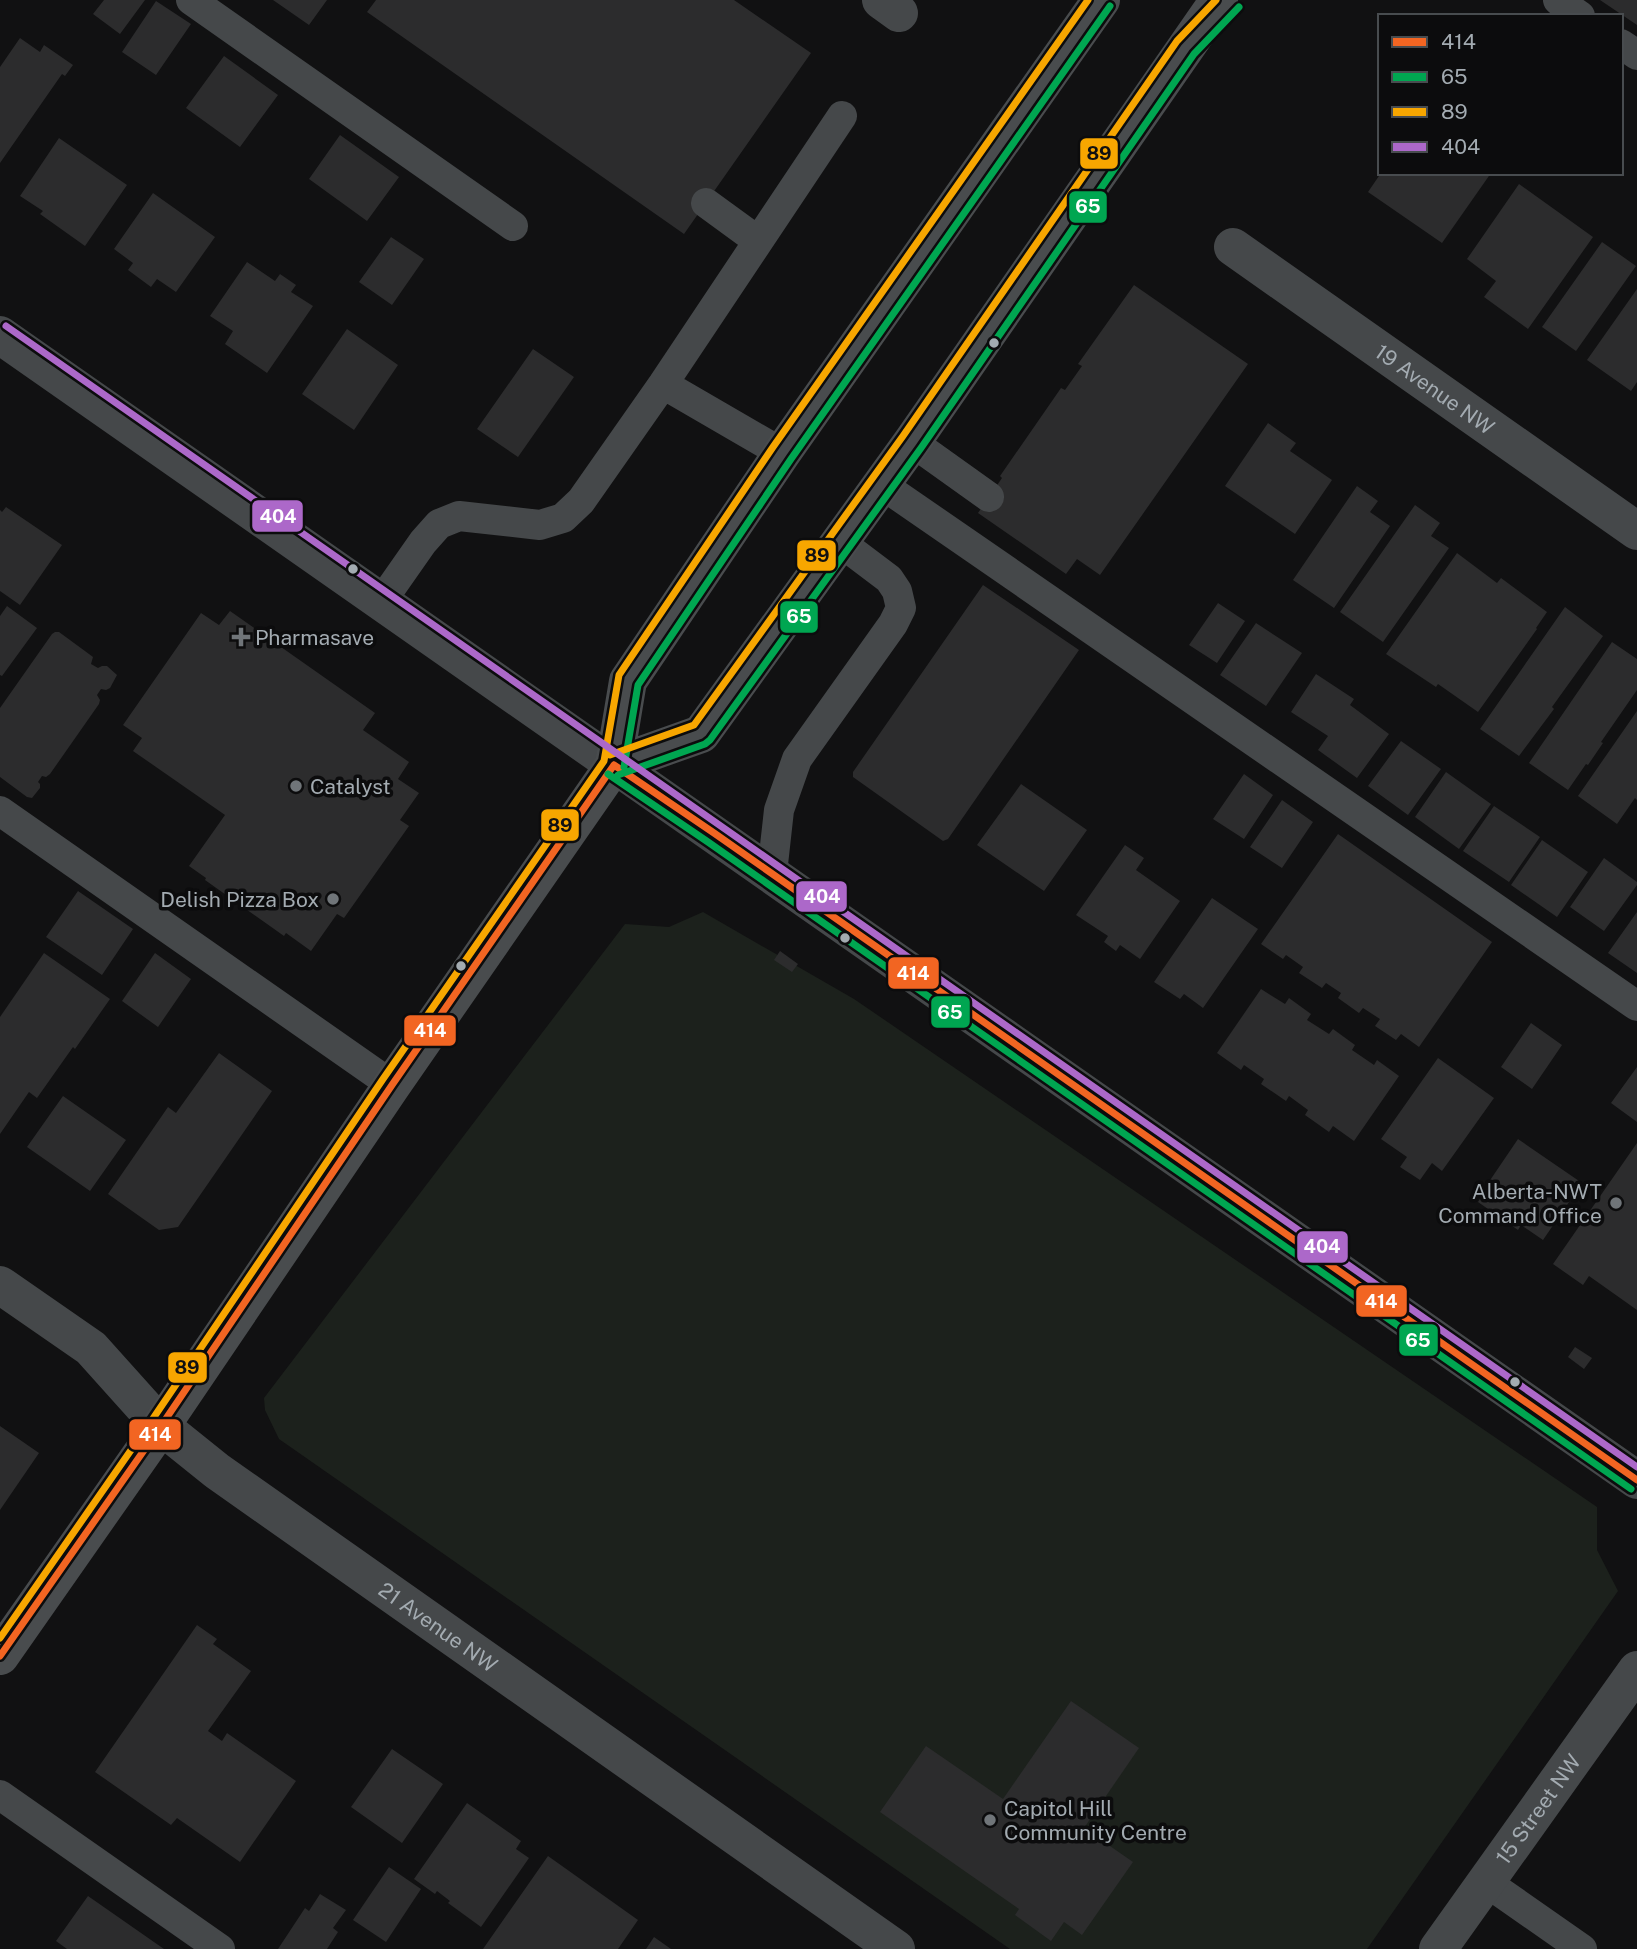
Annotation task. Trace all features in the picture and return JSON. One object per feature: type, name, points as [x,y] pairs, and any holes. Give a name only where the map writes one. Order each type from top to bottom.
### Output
[{"type":"main road","points":[[0,1656],[614,765],[628,681],[782,453],[1101,0]]},
{"type":"main road","points":[[614,765],[701,734],[912,442],[1219,0]]},
{"type":"main road","points":[[1186,47],[1231,0]]},
{"type":"street","name":"19 Avenue NW","points":[[1233,247],[1637,531]]},
{"type":"street","points":[[0,335],[1637,1480]]},
{"type":"street","name":"21 Avenue NW","points":[[0,1285],[91,1348],[161,1426],[217,1471],[896,1949]]},
{"type":"street","name":"15 Street NW","points":[[1438,1949],[1637,1670]]},
{"type":"lane","points":[[191,0],[513,226]]},
{"type":"lane","points":[[1558,0],[1577,14]]},
{"type":"lane","points":[[381,602],[439,524],[458,516],[540,525],[564,518],[581,500],[663,384],[842,116]]},
{"type":"lane","points":[[706,203],[758,242]]},
{"type":"lane","points":[[663,384],[782,453]]},
{"type":"lane","points":[[912,442],[989,497]]},
{"type":"lane","points":[[881,484],[1637,1006]]},
{"type":"lane","points":[[772,873],[779,810],[797,759],[886,635],[901,608],[897,591],[889,579],[840,542]]},
{"type":"lane","points":[[0,811],[392,1085]]},
{"type":"lane","points":[[0,1795],[220,1949]]},
{"type":"lane","points":[[1486,1882],[1582,1949]]},
{"type":"shaded area","points":[[703,912],[854,999],[1597,1507],[1597,1550],[1618,1591],[1367,1949],[1010,1949],[279,1439],[265,1410],[264,1398],[625,924],[669,927]]},
{"type":"building","points":[[104,0],[145,0],[120,34],[93,14]]},
{"type":"building","points":[[273,0],[327,0],[309,25]]},
{"type":"building","points":[[376,0],[734,0],[811,53],[684,234],[367,12]]},
{"type":"building","points":[[1600,0],[1637,0],[1637,25]]},
{"type":"building","points":[[156,1],[191,24],[156,75],[122,52]]},
{"type":"building","points":[[20,38],[40,52],[44,45],[73,65],[65,76],[62,74],[0,163],[0,67]]},
{"type":"building","points":[[224,56],[278,95],[240,147],[186,108]]},
{"type":"building","points":[[340,135],[399,177],[367,221],[309,179]]},
{"type":"building","points":[[59,138],[127,185],[85,246],[40,214],[43,211],[20,196]]},
{"type":"building","points":[[1380,175],[1490,175],[1442,243],[1368,192]]},
{"type":"building","points":[[1519,184],[1593,237],[1528,329],[1484,297],[1496,281],[1467,259]]},
{"type":"building","points":[[153,193],[215,237],[176,292],[157,279],[151,287],[128,270],[133,263],[114,249]]},
{"type":"building","points":[[391,237],[424,259],[392,305],[359,282]]},
{"type":"building","points":[[1602,242],[1636,266],[1576,351],[1542,327]]},
{"type":"building","points":[[247,262],[275,281],[280,274],[296,285],[291,292],[313,306],[267,373],[225,344],[233,331],[210,316]]},
{"type":"building","points":[[1134,285],[1248,364],[1100,575],[1077,559],[1066,574],[978,513],[1002,478],[1000,476],[1061,388],[1065,390],[1082,366],[1078,364]]},
{"type":"building","points":[[1637,289],[1637,382],[1631,391],[1587,360]]},
{"type":"building","points":[[347,329],[398,365],[354,430],[302,394]]},
{"type":"building","points":[[533,349],[574,377],[518,457],[477,429]]},
{"type":"building","points":[[1268,423],[1296,443],[1290,451],[1332,480],[1295,534],[1225,486]]},
{"type":"building","points":[[1357,486],[1378,501],[1370,512],[1390,526],[1334,608],[1293,580]]},
{"type":"building","points":[[1415,505],[1440,523],[1431,536],[1449,548],[1383,642],[1340,612]]},
{"type":"building","points":[[6,507],[62,545],[20,605],[0,591],[0,510],[2,512]]},
{"type":"building","points":[[1457,553],[1497,583],[1501,578],[1547,612],[1478,712],[1438,684],[1436,687],[1386,654]]},
{"type":"building","points":[[983,585],[1079,650],[948,839],[943,841],[853,777],[853,772]]},
{"type":"building","points":[[1218,603],[1245,621],[1217,663],[1189,645]]},
{"type":"building","points":[[7,606],[37,628],[2,676],[0,616]]},
{"type":"building","points":[[1565,607],[1603,636],[1519,756],[1480,729]]},
{"type":"building","name":"Catalyst","points":[[230,611],[375,713],[363,730],[409,762],[398,779],[419,793],[400,820],[409,826],[344,918],[337,914],[311,951],[286,933],[284,936],[189,866],[225,815],[133,751],[142,738],[123,725],[201,613],[219,625]]},
{"type":"building","points":[[1256,623],[1302,653],[1266,706],[1220,675]]},
{"type":"building","points":[[55,632],[59,632],[93,657],[91,664],[98,668],[107,666],[117,675],[110,688],[101,689],[97,695],[99,704],[50,774],[42,776],[38,782],[40,788],[32,798],[0,777],[0,708]]},
{"type":"building","points":[[1612,642],[1637,659],[1637,690],[1588,765],[1586,764],[1568,790],[1529,763]]},
{"type":"building","points":[[1316,674],[1354,699],[1350,705],[1389,734],[1357,778],[1318,750],[1328,736],[1291,712]]},
{"type":"building","points":[[1637,711],[1637,800],[1635,798],[1617,824],[1578,796]]},
{"type":"building","points":[[1401,741],[1441,769],[1408,815],[1368,786]]},
{"type":"building","points":[[1446,772],[1491,804],[1459,849],[1415,817]]},
{"type":"building","points":[[1244,774],[1273,795],[1244,839],[1213,819]]},
{"type":"building","points":[[1021,784],[1087,830],[1044,891],[977,845]]},
{"type":"building","points":[[1282,800],[1313,822],[1282,868],[1250,847]]},
{"type":"building","points":[[1494,806],[1540,837],[1509,882],[1463,851]]},
{"type":"building","points":[[1338,834],[1492,942],[1419,1047],[1401,1034],[1396,1040],[1375,1026],[1380,1019],[1363,1008],[1359,1013],[1338,998],[1341,993],[1326,983],[1322,988],[1299,973],[1303,967],[1286,955],[1283,959],[1261,944]]},
{"type":"building","points":[[1542,840],[1588,872],[1557,917],[1511,885]]},
{"type":"building","points":[[1125,845],[1144,858],[1136,870],[1180,901],[1140,959],[1120,945],[1116,951],[1104,942],[1108,936],[1076,915]]},
{"type":"building","points":[[1604,858],[1637,882],[1637,885],[1604,931],[1570,907]]},
{"type":"building","points":[[78,891],[133,929],[102,975],[46,937]]},
{"type":"building","points":[[1212,898],[1258,929],[1203,1008],[1184,994],[1180,999],[1154,982]]},
{"type":"building","points":[[1637,912],[1637,973],[1608,953]]},
{"type":"building","points":[[780,951],[798,964],[792,972],[774,960]]},
{"type":"building","points":[[44,953],[110,999],[37,1098],[29,1092],[0,1134],[0,1017]]},
{"type":"building","points":[[155,953],[191,979],[158,1027],[122,1001]]},
{"type":"building","points":[[1261,989],[1285,1004],[1289,998],[1311,1014],[1307,1020],[1329,1034],[1333,1029],[1355,1045],[1352,1050],[1374,1065],[1377,1060],[1399,1076],[1354,1141],[1333,1126],[1329,1132],[1305,1115],[1308,1110],[1289,1096],[1286,1101],[1261,1084],[1264,1079],[1244,1065],[1241,1070],[1217,1053]]},
{"type":"building","points":[[1531,1023],[1562,1045],[1532,1089],[1501,1067]]},
{"type":"building","points":[[219,1053],[272,1091],[178,1227],[159,1230],[108,1194],[168,1107],[176,1113]]},
{"type":"building","points":[[1438,1058],[1494,1098],[1442,1171],[1432,1163],[1420,1180],[1400,1167],[1407,1157],[1381,1139]]},
{"type":"building","points":[[1637,1067],[1637,1122],[1611,1103]]},
{"type":"building","points":[[63,1096],[126,1140],[90,1191],[27,1147]]},
{"type":"building","points":[[1518,1139],[1582,1183],[1543,1240],[1521,1225],[1518,1230],[1478,1202]]},
{"type":"building","name":"Alberta-NWT Command Office","points":[[1637,1143],[1637,1310],[1589,1276],[1583,1285],[1553,1264]]},
{"type":"building","points":[[1575,1347],[1592,1358],[1584,1369],[1568,1357]]},
{"type":"building","points":[[0,1426],[39,1453],[0,1510]]},
{"type":"building","points":[[197,1625],[217,1639],[213,1644],[251,1671],[208,1731],[222,1741],[227,1733],[296,1781],[240,1862],[177,1818],[171,1825],[95,1772]]},
{"type":"building","name":"Capitol Hill Community Centre","points":[[1071,1701],[1139,1748],[1084,1828],[1133,1862],[1082,1935],[1064,1922],[1051,1941],[1015,1915],[1019,1909],[880,1812],[926,1746],[1003,1799]]},
{"type":"building","points":[[392,1749],[443,1784],[402,1843],[351,1807]]},
{"type":"building","points":[[467,1803],[521,1841],[516,1849],[529,1858],[481,1927],[448,1903],[450,1901],[437,1891],[435,1894],[414,1879]]},
{"type":"building","points":[[548,1856],[638,1920],[618,1949],[483,1949]]},
{"type":"building","points":[[389,1867],[421,1889],[386,1942],[353,1920]]},
{"type":"building","points":[[320,1894],[346,1910],[333,1928],[338,1932],[327,1949],[278,1949],[305,1908],[309,1911]]},
{"type":"building","points":[[88,1896],[164,1949],[67,1949],[56,1941]]},
{"type":"building","points":[[654,1937],[671,1949],[646,1949]]},
{"type":"transit line","name":"89","points":[[0,1638],[604,761],[619,675],[773,447],[1088,0]]},
{"type":"transit line","name":"89","points":[[610,755],[694,725],[903,436],[1177,41],[1216,0]]},
{"type":"transit line","name":"65","points":[[624,767],[638,685],[791,459],[1110,6]]},
{"type":"transit line","name":"65","points":[[618,775],[710,740],[921,448],[1194,54],[1239,7]]},
{"type":"transit line","name":"404","points":[[6,326],[1637,1467]]},
{"type":"transit line","name":"414","points":[[614,765],[1637,1480]]},
{"type":"transit line","name":"414","points":[[0,1656],[614,765]]},
{"type":"transit line","name":"65","points":[[608,774],[1631,1489]]},
{"type":"place","name":"Pharmasave","points":[[241,637]]},
{"type":"place","name":"Catalyst","points":[[296,786]]},
{"type":"place","name":"Delish Pizza Box","points":[[333,899]]},
{"type":"place","name":"Alberta-NWT Command Office","points":[[1616,1203]]},
{"type":"place","name":"Capitol Hill Community Centre","points":[[990,1820]]}]
